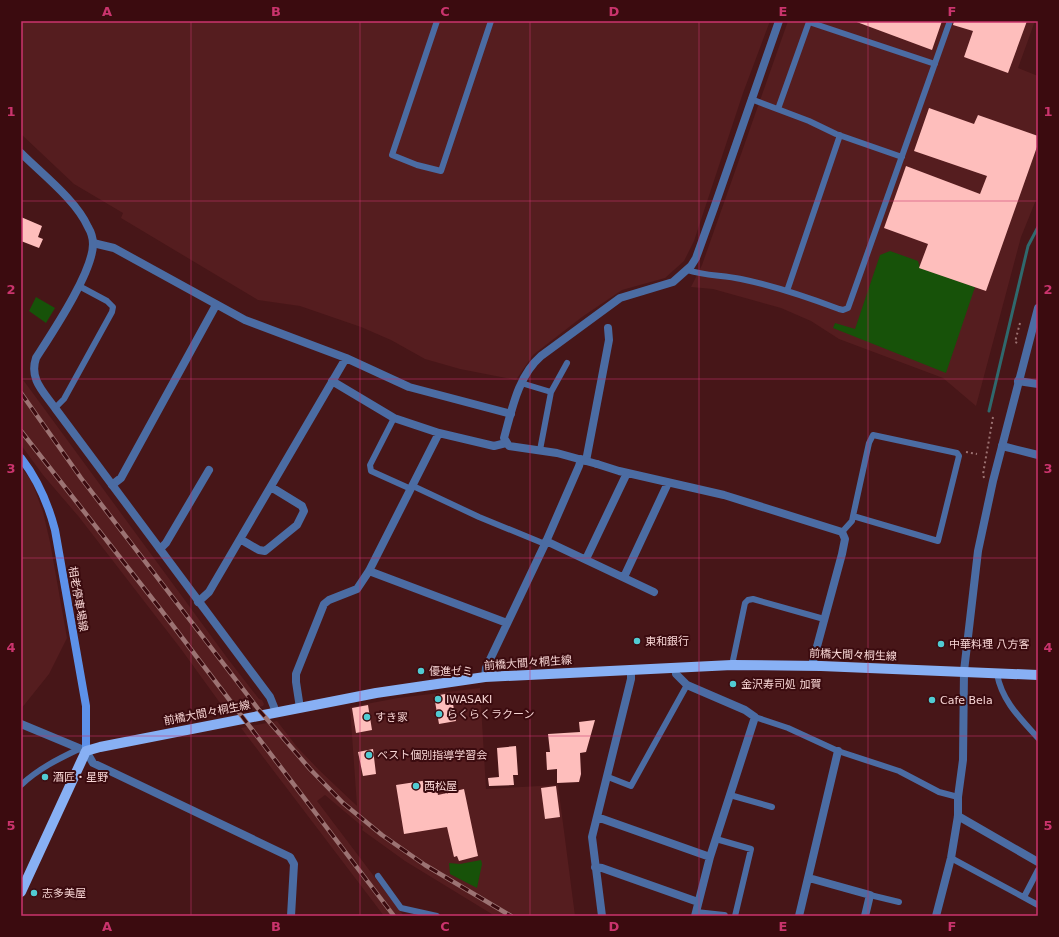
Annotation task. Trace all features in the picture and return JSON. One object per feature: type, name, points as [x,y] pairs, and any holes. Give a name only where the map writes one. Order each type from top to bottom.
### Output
[{"type":"main road","name":"相老停車場線","points":[[21,458],[41,489],[48,504],[55,530],[86,706],[83,750]]},
{"type":"main road","name":"前橋大間々桐生線","points":[[83,750],[386,691],[485,677],[732,665],[812,666],[1038,675]]},
{"type":"main road","points":[[21,892],[83,750]]},
{"type":"street","points":[[778,21],[696,258],[680,277],[666,285],[628,295],[614,302],[534,362],[520,383],[504,438],[509,446],[516,448],[540,450],[583,460],[627,473],[724,495],[842,532],[845,539],[812,666]]},
{"type":"street","points":[[21,153],[74,205],[88,226],[93,243],[88,263],[79,286],[36,358],[33,367],[38,385],[270,697],[276,712]]},
{"type":"street","points":[[93,243],[114,248],[245,320],[346,358],[422,392],[511,414]]},
{"type":"street","points":[[112,485],[121,478],[216,305]]},
{"type":"street","points":[[936,916],[951,858],[958,816],[958,797],[963,760],[964,671],[978,551],[1018,381],[1038,308]]},
{"type":"street","points":[[485,677],[486,668],[583,460],[609,340],[608,328]]},
{"type":"street","points":[[198,602],[209,592],[346,358]]},
{"type":"street","points":[[332,381],[394,418],[439,433],[494,446],[506,443]]},
{"type":"street","points":[[1018,381],[1038,384]]},
{"type":"street","points":[[300,708],[296,674],[324,604],[329,600],[357,589],[369,571],[439,433]]},
{"type":"street","points":[[1002,446],[1038,455]]},
{"type":"street","points":[[160,549],[166,543],[209,470]]},
{"type":"street","points":[[586,560],[627,473]]},
{"type":"street","points":[[624,577],[668,483]]},
{"type":"street","points":[[240,539],[259,550],[265,550],[297,525],[304,511],[302,506],[271,487]]},
{"type":"street","points":[[546,542],[654,592]]},
{"type":"street","points":[[369,571],[507,624]]},
{"type":"street","points":[[675,667],[676,674],[687,685],[745,710],[755,717],[710,857],[695,914],[724,916]]},
{"type":"street","points":[[602,916],[592,836],[608,778],[631,679],[631,669]]},
{"type":"street","points":[[21,724],[83,750],[93,762],[290,857],[294,864],[291,916]]},
{"type":"street","points":[[800,916],[838,751]]},
{"type":"street","points":[[597,816],[710,857]]},
{"type":"street","points":[[958,816],[1038,862]]},
{"type":"street","points":[[596,867],[698,902]]},
{"type":"street","points":[[808,878],[870,895],[865,916]]},
{"type":"lane","points":[[437,21],[392,155],[417,165],[441,171],[491,21]]},
{"type":"lane","points":[[687,270],[703,275],[732,277],[787,290],[839,309],[844,310],[848,308],[950,21]]},
{"type":"lane","points":[[778,109],[809,22],[935,64]]},
{"type":"lane","points":[[751,99],[840,135],[902,157]]},
{"type":"lane","points":[[787,290],[840,135]]},
{"type":"lane","points":[[55,408],[64,399],[112,312],[112,306],[107,301],[79,286]]},
{"type":"lane","points":[[540,450],[551,392],[567,364]]},
{"type":"lane","points":[[520,383],[551,392]]},
{"type":"lane","points":[[394,418],[370,465],[370,471],[412,487],[479,517],[546,542]]},
{"type":"lane","points":[[842,532],[852,521],[853,516],[869,443],[873,435],[957,453],[959,456],[938,541],[853,516]]},
{"type":"lane","points":[[732,665],[745,603],[748,600],[753,599],[824,619]]},
{"type":"lane","points":[[997,674],[1000,688],[1010,707],[1038,738]]},
{"type":"lane","points":[[608,778],[631,786],[687,685]]},
{"type":"lane","points":[[755,717],[788,728],[838,751],[899,771],[940,792],[958,797]]},
{"type":"lane","points":[[21,785],[57,759],[83,750]]},
{"type":"lane","points":[[730,796],[772,807]]},
{"type":"lane","points":[[716,839],[751,849],[735,916]]},
{"type":"lane","points":[[951,858],[1038,905]]},
{"type":"lane","points":[[1024,897],[1038,870]]},
{"type":"lane","points":[[378,876],[401,908],[437,916]]},
{"type":"lane","points":[[870,895],[899,902]]},
{"type":"path","points":[[1020,323],[1015,342],[1020,344]]},
{"type":"path","points":[[984,480],[983,474],[993,417]]},
{"type":"shaded area","points":[[21,21],[770,21],[743,93],[694,241],[684,261],[665,278],[622,290],[582,317],[533,355],[516,380],[460,369],[425,359],[391,340],[361,327],[300,306],[258,300],[121,218],[123,213],[74,184],[21,134]]},
{"type":"shaded area","points":[[788,21],[1035,21],[1018,68],[1038,76],[1038,195],[1021,237],[976,406],[943,378],[839,339],[811,321],[781,308],[713,289],[691,287],[702,265]]},
{"type":"shaded area","points":[[21,377],[228,659],[259,699],[262,700],[264,704],[263,706],[228,714],[181,649],[79,517],[43,475],[21,445]]},
{"type":"shaded area","points":[[21,467],[32,482],[43,512],[50,542],[67,638],[49,674],[21,709]]},
{"type":"shaded area","points":[[480,688],[486,789],[558,785],[575,916],[495,916],[405,861],[362,830],[363,827],[325,795],[317,801],[404,916],[384,916],[241,728],[277,721],[297,747],[357,806],[350,707],[398,698]]},
{"type":"green space","points":[[890,251],[918,261],[920,268],[975,287],[946,373],[833,328],[835,323],[855,329],[880,255]]},
{"type":"green space","points":[[36,297],[55,308],[46,323],[29,311]]},
{"type":"green space","points":[[481,860],[482,864],[477,888],[450,874],[449,863],[460,864]]},
{"type":"building","points":[[854,21],[942,21],[932,50]]},
{"type":"building","points":[[954,21],[1027,21],[1008,73],[964,57],[973,31],[953,25]]},
{"type":"building","points":[[929,108],[974,124],[978,115],[1038,136],[1038,144],[986,291],[919,268],[928,244],[884,228],[906,166],[980,194],[987,176],[914,151]]},
{"type":"building","points":[[21,217],[42,226],[38,237],[43,239],[39,248],[21,241]]},
{"type":"building","points":[[451,693],[456,721],[439,724],[434,696]]},
{"type":"building","points":[[368,705],[372,730],[356,733],[352,708]]},
{"type":"building","points":[[595,720],[586,752],[580,753],[581,774],[579,782],[557,783],[557,769],[547,770],[546,752],[550,752],[548,734],[580,732],[579,722]]},
{"type":"building","points":[[516,746],[518,775],[513,775],[514,785],[489,786],[488,778],[499,777],[497,748]]},
{"type":"building","points":[[373,749],[376,774],[363,776],[358,752]]},
{"type":"building","points":[[435,779],[438,795],[464,789],[478,856],[459,861],[457,856],[454,857],[447,827],[404,834],[396,785]]},
{"type":"building","points":[[556,786],[560,817],[545,819],[541,788]]},
{"type":"waterway","points":[[989,411],[1028,246],[1038,227]]},
{"type":"railway","points":[[21,393],[81,478],[259,710],[310,769],[343,803],[382,835],[425,865],[511,916]]},
{"type":"railway","points":[[21,431],[158,606],[394,916]]},
{"type":"place","name":"東和銀行","points":[[637,641]]},
{"type":"place","name":"中華料理 八方客","points":[[941,644]]},
{"type":"place","name":"優進ゼミ","points":[[421,671]]},
{"type":"place","name":"金沢寿司処 加賀","points":[[733,684]]},
{"type":"place","name":"IWASAKI","points":[[438,699]]},
{"type":"place","name":"Cafe Bela","points":[[932,700]]},
{"type":"place","name":"らくらくラクーン","points":[[439,714]]},
{"type":"place","name":"すき家","points":[[367,717]]},
{"type":"place","name":"ベスト個別指導学習会","points":[[369,755]]},
{"type":"place","name":"酒匠・星野","points":[[45,777]]},
{"type":"place","name":"西松屋","points":[[416,786]]},
{"type":"place","name":"志多美屋","points":[[34,893]]}]
